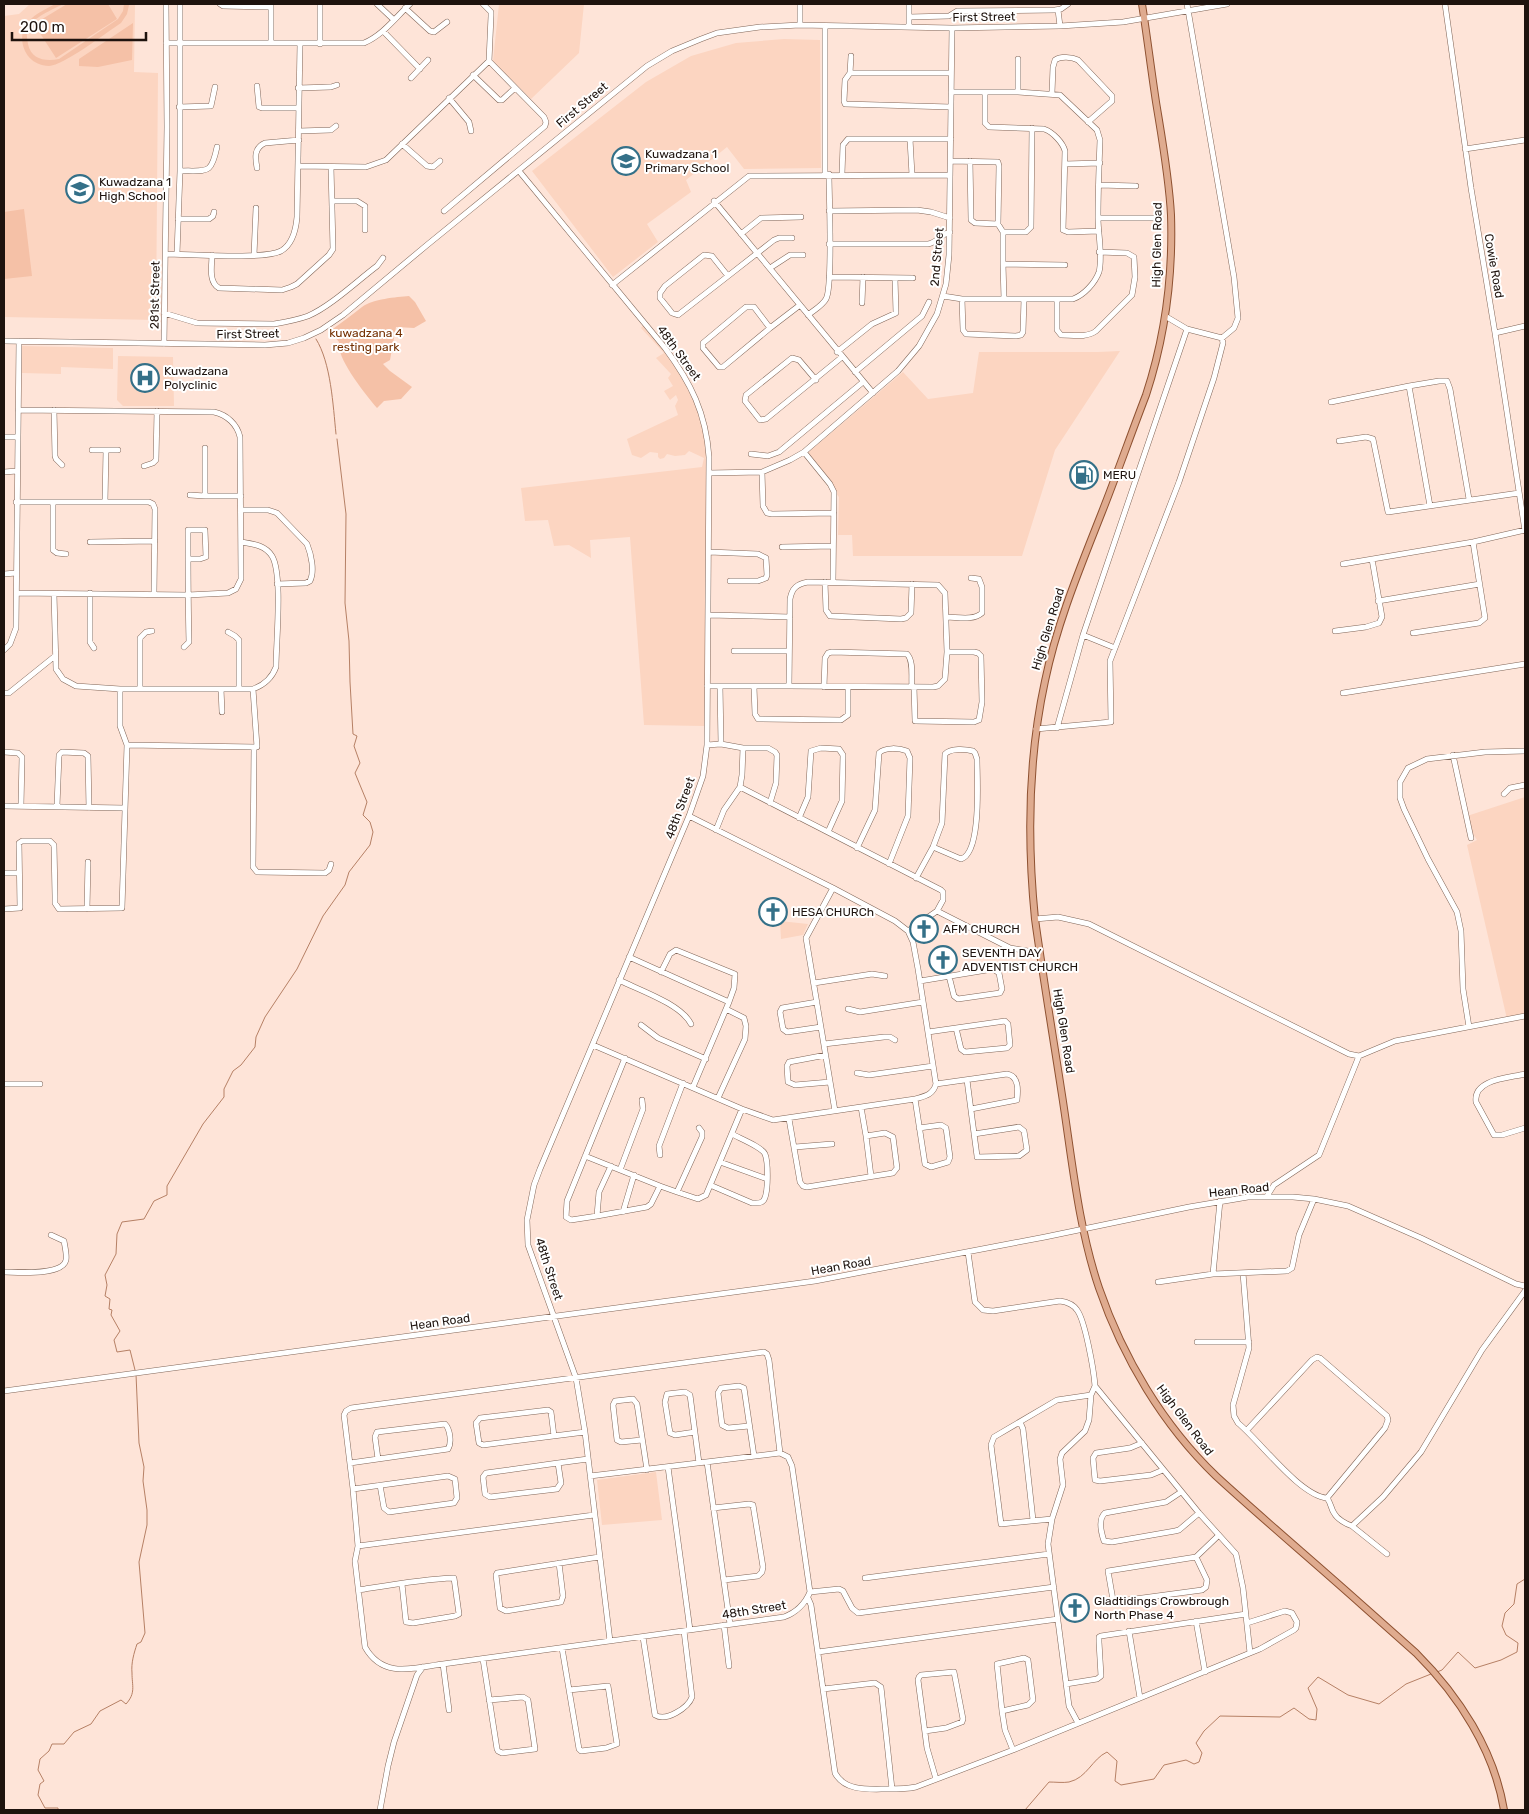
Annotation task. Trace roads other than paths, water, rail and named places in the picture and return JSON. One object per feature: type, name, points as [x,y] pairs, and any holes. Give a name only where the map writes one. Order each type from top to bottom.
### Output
[{"type":"main road","name":"High Glen Road","points":[[1142,4],[1166,159],[1171,214],[1171,260],[1166,316],[1155,366],[1146,395],[1063,616],[1046,676],[1036,729],[1029,822],[1030,873],[1035,919],[1084,1229],[1099,1288],[1117,1333],[1144,1385],[1176,1432],[1216,1476],[1387,1627],[1442,1682],[1464,1712],[1485,1749],[1496,1778],[1504,1810]]},
{"type":"street","name":"281st Street","points":[[164,344],[168,127],[166,4]]},
{"type":"street","points":[[177,254],[180,171],[180,4]]},
{"type":"street","points":[[220,4],[223,6],[271,5],[271,43]]},
{"type":"street","points":[[320,4],[320,44]]},
{"type":"street","points":[[377,4],[394,20]]},
{"type":"street","points":[[166,43],[364,43],[374,39],[410,4]]},
{"type":"street","points":[[298,166],[374,165],[386,160],[489,61],[491,12],[483,4]]},
{"type":"street","points":[[800,4],[800,25]]},
{"type":"street","points":[[908,27],[909,4]]},
{"type":"street","points":[[909,16],[949,16],[957,11],[1058,10],[1068,4]]},
{"type":"street","points":[[1187,4],[1234,277],[1238,318],[1234,328],[1222,338]]},
{"type":"street","name":"First Street","points":[[4,341],[278,344],[295,341],[321,330],[343,315],[630,78],[672,51],[724,32],[760,27],[800,25],[952,28],[1060,26],[1123,22],[1227,4]]},
{"type":"street","name":"Cowie Road","points":[[1445,4],[1465,149],[1525,530]]},
{"type":"street","points":[[405,8],[430,31],[434,32],[447,22]]},
{"type":"street","points":[[1058,10],[1060,26]]},
{"type":"street","points":[[808,315],[826,299],[829,277],[825,26]]},
{"type":"street","name":"2nd Street","points":[[709,473],[762,472],[804,452],[898,371],[920,346],[937,314],[943,296],[949,263],[952,28]]},
{"type":"street","points":[[383,31],[420,68]]},
{"type":"street","points":[[166,254],[254,255],[276,253],[282,250],[291,240],[295,233],[297,217],[300,44]]},
{"type":"street","points":[[851,56],[850,73],[845,80],[845,104],[849,106],[951,107]]},
{"type":"street","points":[[1052,93],[1055,60],[1060,58],[1078,60],[1112,96],[1112,100],[1088,122]]},
{"type":"street","points":[[1018,59],[1018,92]]},
{"type":"street","points":[[411,78],[428,60]]},
{"type":"street","points":[[444,210],[545,126],[544,117],[489,61]]},
{"type":"street","points":[[850,73],[951,74]]},
{"type":"street","points":[[473,75],[499,100],[502,100],[515,88]]},
{"type":"street","points":[[298,88],[338,85]]},
{"type":"street","points":[[257,86],[258,103],[262,108],[298,108]]},
{"type":"street","points":[[179,107],[211,106],[215,87]]},
{"type":"street","points":[[943,296],[962,299],[1057,300],[1076,298],[1088,289],[1098,272],[1099,252],[1100,163],[1097,130],[1064,97],[1052,93],[951,92]]},
{"type":"street","points":[[986,93],[986,123],[988,128],[1044,129],[1050,132],[1065,148],[1063,230],[1068,232],[1098,231]]},
{"type":"street","points":[[449,98],[469,122],[471,131]]},
{"type":"street","points":[[299,131],[331,130],[336,126]]},
{"type":"street","points":[[1003,232],[1026,232],[1031,227],[1032,128]]},
{"type":"street","points":[[842,174],[844,141],[951,138]]},
{"type":"street","points":[[910,139],[912,175]]},
{"type":"street","points":[[257,168],[255,156],[260,146],[266,143],[299,140]]},
{"type":"street","points":[[1465,149],[1525,140]]},
{"type":"street","points":[[402,144],[427,166],[433,168],[440,161]]},
{"type":"street","points":[[180,171],[206,170],[211,168],[214,164],[217,146]]},
{"type":"street","points":[[951,161],[996,161],[999,164],[998,224],[1003,232],[1004,299]]},
{"type":"street","points":[[970,161],[971,220],[975,223],[998,224]]},
{"type":"street","points":[[1065,164],[1100,163]]},
{"type":"street","points":[[212,255],[212,281],[216,287],[282,290],[297,284],[329,255],[333,249],[331,167]]},
{"type":"street","name":"48th Street","points":[[519,171],[665,348],[684,375],[693,390],[706,430],[709,473],[706,746],[703,776],[689,816],[540,1169],[532,1193],[527,1220],[528,1245],[576,1378],[585,1432],[610,1641],[784,1617],[794,1613],[809,1595]]},
{"type":"street","points":[[612,284],[748,176],[827,174],[950,175]]},
{"type":"street","points":[[1099,185],[1136,186]]},
{"type":"street","points":[[332,201],[357,202],[364,206],[365,230]]},
{"type":"street","points":[[714,202],[873,393]]},
{"type":"street","points":[[254,255],[256,208]]},
{"type":"street","points":[[829,211],[917,210],[950,218]]},
{"type":"street","points":[[178,219],[209,219],[213,216],[214,212]]},
{"type":"street","points":[[741,234],[761,218],[801,216]]},
{"type":"street","points":[[1098,218],[1155,218]]},
{"type":"street","points":[[829,244],[928,244],[934,243],[942,235],[950,232]]},
{"type":"street","points":[[728,276],[712,256],[704,255],[665,286],[660,293],[660,298],[672,314],[678,315],[777,238],[792,238]]},
{"type":"street","points":[[1057,300],[1057,330],[1061,335],[1091,335],[1129,298],[1134,291],[1135,285],[1136,262],[1134,256],[1126,253],[1099,252]]},
{"type":"street","points":[[770,268],[790,255],[803,254]]},
{"type":"street","points":[[164,313],[197,323],[274,324],[286,322],[308,316],[321,308],[377,266],[383,258]]},
{"type":"street","points":[[1003,264],[1065,265]]},
{"type":"street","points":[[829,277],[913,278]]},
{"type":"street","points":[[862,303],[864,277]]},
{"type":"street","points":[[837,352],[872,324],[896,313],[895,278]]},
{"type":"street","points":[[962,299],[963,330],[966,334],[1016,336],[1021,335],[1023,332],[1024,299]]},
{"type":"street","points":[[855,372],[922,316],[928,302]]},
{"type":"street","points":[[770,328],[754,307],[748,306],[704,343],[703,348],[721,368],[800,305]]},
{"type":"street","points":[[1166,316],[1187,329],[1222,338]]},
{"type":"street","points":[[1495,332],[1525,326]]},
{"type":"street","points":[[1057,728],[1083,635],[1187,329]]},
{"type":"street","points":[[1036,729],[1111,722],[1110,661],[1179,482],[1214,378],[1223,343],[1222,338]]},
{"type":"street","points":[[4,650],[10,644],[16,628],[19,342]]},
{"type":"street","points":[[816,380],[799,360],[792,358],[746,395],[745,401],[757,418],[763,420],[816,380],[842,357]]},
{"type":"street","points":[[1331,402],[1409,386],[1447,381],[1469,499]]},
{"type":"street","points":[[751,454],[768,456],[779,452],[863,382]]},
{"type":"street","points":[[1409,386],[1430,506]]},
{"type":"street","points":[[17,593],[188,595],[228,593],[236,589],[240,579],[242,496],[239,431],[233,423],[220,414],[214,412],[18,410]]},
{"type":"street","points":[[54,410],[55,456],[56,460],[62,465]]},
{"type":"street","points":[[144,466],[154,463],[156,460],[157,411]]},
{"type":"street","points":[[4,437],[18,437]]},
{"type":"street","points":[[1339,441],[1366,437],[1373,439],[1388,512],[1519,493]]},
{"type":"street","points":[[205,448],[205,496]]},
{"type":"street","points":[[92,450],[118,450]]},
{"type":"street","points":[[105,502],[106,450]]},
{"type":"street","points":[[804,452],[832,488],[834,513],[833,582]]},
{"type":"street","points":[[4,472],[17,471]]},
{"type":"street","points":[[762,472],[764,506],[768,513],[834,513]]},
{"type":"street","points":[[190,495],[242,496]]},
{"type":"street","points":[[16,502],[148,502],[153,504],[155,542],[154,594]]},
{"type":"street","points":[[52,502],[53,550],[57,553],[66,554]]},
{"type":"street","points":[[241,510],[268,510],[277,513],[307,544],[310,550],[312,574],[310,581],[306,583],[277,584]]},
{"type":"street","points":[[184,647],[189,642],[188,595],[188,560],[188,530],[205,530],[206,557],[188,560]]},
{"type":"street","points":[[1343,564],[1473,542],[1525,530]]},
{"type":"street","points":[[90,542],[155,542]]},
{"type":"street","points":[[54,594],[56,669],[71,685],[120,689],[253,689],[269,680],[276,667],[277,584],[275,563],[271,555],[264,548],[256,544],[241,542]]},
{"type":"street","points":[[1413,633],[1479,622],[1485,618],[1473,542]]},
{"type":"street","points":[[782,547],[833,546]]},
{"type":"street","points":[[709,552],[758,554],[766,558],[768,575],[766,578],[758,581],[730,581]]},
{"type":"street","points":[[1335,631],[1366,627],[1379,623],[1382,617],[1372,559]]},
{"type":"street","points":[[4,574],[16,574]]},
{"type":"street","points":[[946,617],[976,618],[982,613],[982,584],[979,579],[972,578]]},
{"type":"street","points":[[707,686],[933,687],[942,683],[946,674],[945,592],[942,588],[932,583],[808,582],[796,586],[791,592],[790,599],[789,686]]},
{"type":"street","points":[[825,582],[826,610],[830,616],[901,619],[906,618],[911,613],[912,584]]},
{"type":"street","points":[[1378,601],[1480,584]]},
{"type":"street","points":[[90,593],[90,642],[94,648]]},
{"type":"street","points":[[708,615],[790,616]]},
{"type":"street","points":[[140,689],[140,638],[146,632],[152,631]]},
{"type":"street","points":[[228,632],[238,640],[239,689]]},
{"type":"street","points":[[1083,635],[1114,648]]},
{"type":"street","points":[[734,651],[789,651]]},
{"type":"street","points":[[824,687],[825,658],[828,653],[903,652],[910,657],[911,662],[915,721],[974,722],[979,720],[982,696],[981,656],[974,652],[947,652]]},
{"type":"street","points":[[4,693],[9,693],[55,656]]},
{"type":"street","points":[[1344,693],[1525,664]]},
{"type":"street","points":[[720,686],[720,744]]},
{"type":"street","points":[[754,687],[755,714],[758,719],[832,720],[841,720],[848,715],[848,687]]},
{"type":"street","points":[[4,909],[20,908],[20,842],[51,841],[54,845],[54,896],[59,909],[122,908],[127,745],[120,726],[120,689]]},
{"type":"street","points":[[221,689],[222,712]]},
{"type":"street","points":[[253,689],[257,746],[254,748],[253,867],[257,872],[326,873],[331,864]]},
{"type":"street","points":[[706,746],[720,744],[742,748],[772,749],[777,755],[776,783],[770,804]]},
{"type":"street","points":[[127,745],[254,748]]},
{"type":"street","points":[[716,830],[724,810],[740,787],[742,748]]},
{"type":"street","points":[[798,818],[808,797],[811,751],[821,748],[839,749],[843,755],[843,797],[841,806],[828,832]]},
{"type":"street","points":[[857,848],[875,810],[879,753],[886,749],[907,751],[910,758],[908,816],[889,864]]},
{"type":"street","points":[[916,878],[933,847],[942,824],[945,754],[952,750],[973,751],[977,759],[976,828],[972,845],[967,855],[961,859],[933,847]]},
{"type":"street","points":[[1469,1027],[1463,989],[1461,930],[1457,912],[1428,859],[1400,798],[1400,782],[1408,768],[1427,759],[1485,752],[1525,751]]},
{"type":"street","points":[[4,752],[18,753],[22,757],[21,806]]},
{"type":"street","points":[[57,806],[58,755],[62,752],[84,753],[88,756],[89,808]]},
{"type":"street","points":[[1453,755],[1471,838]]},
{"type":"street","points":[[1504,794],[1510,788],[1525,786]]},
{"type":"street","points":[[740,787],[943,892],[943,900],[937,910],[908,931]]},
{"type":"street","points":[[4,806],[125,808]]},
{"type":"street","points":[[593,1045],[742,1109],[773,1120],[915,1099],[932,1093],[936,1084],[924,1002],[913,942],[908,931],[895,921],[833,888],[689,816]]},
{"type":"street","points":[[87,909],[88,862]]},
{"type":"street","points":[[4,874],[19,874]]},
{"type":"street","points":[[833,888],[806,938],[835,1111]]},
{"type":"street","points":[[937,910],[1010,948],[1024,952],[1040,952]]},
{"type":"street","points":[[1035,919],[1058,917],[1089,924],[1349,1054],[1359,1056],[1395,1041],[1525,1016]]},
{"type":"street","points":[[661,972],[670,954],[676,950],[736,974],[734,988],[726,1010],[693,1087]]},
{"type":"street","points":[[629,958],[729,1002]]},
{"type":"street","points":[[920,981],[949,976],[996,969],[999,973],[1002,989],[1000,993],[958,999],[954,996],[949,976]]},
{"type":"street","points":[[814,983],[872,974],[885,976]]},
{"type":"street","points":[[619,980],[680,1010],[688,1017],[691,1024]]},
{"type":"street","points":[[817,1002],[782,1008],[780,1012],[783,1029],[787,1032],[821,1027]]},
{"type":"street","points":[[848,1009],[860,1012],[924,1002]]},
{"type":"street","points":[[718,1098],[745,1039],[746,1032],[744,1018],[726,1010]]},
{"type":"street","points":[[928,1032],[956,1028],[1005,1021],[1008,1024],[1010,1045],[1007,1048],[965,1052],[961,1049],[956,1028]]},
{"type":"street","points":[[641,1025],[658,1038],[706,1059]]},
{"type":"street","points":[[824,1044],[884,1036],[895,1040]]},
{"type":"street","points":[[826,1055],[789,1062],[787,1066],[788,1082],[795,1085],[830,1082]]},
{"type":"street","points":[[1267,1196],[1274,1185],[1318,1155],[1359,1056]]},
{"type":"street","points":[[625,1058],[567,1201],[566,1217],[571,1220],[649,1206],[660,1186]]},
{"type":"street","points":[[857,1073],[869,1075],[933,1066]]},
{"type":"street","points":[[936,1084],[1007,1074],[1014,1076],[1016,1079],[1017,1100],[971,1109]]},
{"type":"street","points":[[1525,1074],[1489,1082],[1480,1087],[1476,1097],[1476,1102],[1494,1135],[1502,1136],[1525,1128]]},
{"type":"street","points":[[967,1080],[976,1156],[978,1158],[1020,1156],[1027,1150],[1024,1131],[1019,1127],[974,1134]]},
{"type":"street","points":[[660,1155],[659,1146],[683,1083]]},
{"type":"street","points":[[4,1084],[40,1084]]},
{"type":"street","points":[[915,1099],[919,1128],[926,1165],[931,1167],[948,1162],[950,1158],[946,1128],[942,1126],[919,1128]]},
{"type":"street","points":[[620,1170],[643,1109],[642,1100]]},
{"type":"street","points":[[861,1107],[872,1176]]},
{"type":"street","points":[[586,1156],[698,1200],[706,1195],[742,1109]]},
{"type":"street","points":[[790,1119],[800,1182],[804,1186],[896,1171],[894,1140],[891,1135],[885,1133],[866,1136]]},
{"type":"street","points":[[677,1192],[702,1137],[702,1132],[699,1128]]},
{"type":"street","points":[[710,1186],[752,1203],[763,1201],[765,1198],[767,1179],[764,1152],[732,1134]]},
{"type":"street","points":[[795,1147],[832,1144]]},
{"type":"street","points":[[720,1162],[767,1179]]},
{"type":"street","points":[[597,1216],[599,1192],[611,1166]]},
{"type":"street","points":[[623,1212],[634,1175]]},
{"type":"street","name":"Hean Road","points":[[4,1390],[815,1281],[1220,1201],[1267,1196],[1314,1199],[1348,1206],[1516,1284],[1525,1286]]},
{"type":"street","points":[[1158,1282],[1213,1274],[1287,1271],[1292,1268],[1299,1235],[1314,1199]]},
{"type":"street","points":[[1213,1274],[1220,1201]]},
{"type":"street","points":[[4,1272],[53,1271],[64,1266],[67,1259],[64,1241],[51,1235]]},
{"type":"street","points":[[968,1252],[975,1302],[980,1308],[990,1311],[1060,1301],[1066,1302],[1076,1309],[1093,1365],[1096,1386],[1181,1492],[1236,1554],[1246,1614],[1250,1653]]},
{"type":"street","points":[[1244,1273],[1249,1342],[1233,1410],[1238,1423],[1247,1430],[1278,1464],[1314,1495],[1327,1498],[1332,1504],[1334,1513],[1346,1524],[1352,1526],[1387,1554]]},
{"type":"street","points":[[1352,1526],[1383,1497],[1421,1452],[1482,1350],[1525,1290]]},
{"type":"street","points":[[1197,1342],[1249,1342]]},
{"type":"street","points":[[610,1641],[400,1669],[387,1668],[375,1661],[366,1647],[358,1590],[356,1561],[358,1546],[344,1415],[346,1411],[351,1408],[764,1352],[769,1360],[780,1453]]},
{"type":"street","points":[[1247,1430],[1312,1360],[1316,1357],[1320,1358],[1387,1416],[1388,1420],[1385,1428],[1327,1498]]},
{"type":"street","points":[[749,1426],[728,1428],[722,1425],[718,1393],[721,1388],[739,1386],[744,1388],[754,1456]]},
{"type":"street","points":[[1078,1723],[1069,1706],[1048,1544],[1052,1518],[1063,1485],[1060,1459],[1062,1453],[1085,1431],[1089,1420],[1091,1396],[1096,1386]]},
{"type":"street","points":[[695,1432],[670,1433],[665,1402],[667,1394],[685,1392],[688,1393],[691,1399],[699,1463]]},
{"type":"street","points":[[1052,1518],[1001,1524],[991,1446],[994,1437],[1057,1400],[1091,1396]]},
{"type":"street","points":[[642,1440],[621,1442],[617,1440],[613,1402],[635,1400],[637,1404],[647,1470]]},
{"type":"street","points":[[554,1436],[551,1412],[548,1410],[480,1418],[476,1423],[479,1443],[483,1445],[554,1436],[585,1432]]},
{"type":"street","points":[[1020,1422],[1023,1429],[1033,1520]]},
{"type":"street","points":[[350,1463],[378,1460],[446,1450],[450,1445],[448,1426],[443,1424],[377,1432],[375,1437],[378,1460]]},
{"type":"street","points":[[1142,1443],[1130,1448],[1096,1453],[1093,1458],[1095,1480],[1151,1475],[1163,1470]]},
{"type":"street","points":[[590,1476],[780,1453],[788,1457],[792,1466],[834,1768],[837,1778],[848,1786],[892,1789],[916,1788],[1260,1649],[1294,1630],[1297,1622],[1292,1612],[1285,1611],[1247,1623]]},
{"type":"street","points":[[558,1463],[561,1482],[557,1488],[490,1497],[485,1494],[483,1477],[486,1473],[558,1463],[588,1459]]},
{"type":"street","points":[[707,1462],[724,1580],[728,1666]]},
{"type":"street","points":[[643,1636],[654,1712],[658,1717],[668,1716],[676,1713],[690,1702],[692,1698],[687,1630],[668,1467]]},
{"type":"street","points":[[353,1489],[380,1485],[448,1476],[455,1479],[457,1500],[452,1504],[390,1512],[384,1508],[380,1485]]},
{"type":"street","points":[[1181,1492],[1166,1502],[1105,1512],[1101,1517],[1104,1541],[1112,1542],[1179,1530],[1199,1513]]},
{"type":"street","points":[[713,1508],[749,1504],[753,1506],[763,1568],[758,1576],[724,1580]]},
{"type":"street","points":[[358,1546],[594,1515]]},
{"type":"street","points":[[1196,1557],[1207,1580],[1206,1587],[1202,1590],[1120,1601],[1113,1600],[1111,1597],[1108,1571],[1196,1557],[1219,1535]]},
{"type":"street","points":[[865,1578],[1049,1554]]},
{"type":"street","points":[[559,1563],[563,1598],[561,1602],[506,1611],[502,1610],[496,1574],[559,1563],[599,1557]]},
{"type":"street","points":[[358,1590],[402,1584],[454,1578],[459,1614],[413,1623],[406,1622],[402,1584]]},
{"type":"street","points":[[809,1595],[839,1589],[843,1590],[854,1611],[863,1612],[1054,1586]]},
{"type":"street","points":[[1066,1684],[1099,1678],[1102,1673],[1099,1637],[1106,1634],[1246,1614]]},
{"type":"street","points":[[818,1652],[1058,1619]]},
{"type":"street","points":[[1196,1621],[1204,1672]]},
{"type":"street","points":[[1129,1632],[1140,1698]]},
{"type":"street","points":[[562,1648],[569,1690],[579,1749],[606,1748],[617,1744],[608,1686],[569,1690]]},
{"type":"street","points":[[1002,1711],[1028,1705],[1033,1700],[1034,1696],[1027,1658],[996,1664],[1002,1711],[1005,1730],[1013,1750]]},
{"type":"street","points":[[484,1659],[490,1700],[498,1751],[502,1753],[533,1751],[535,1749],[528,1700],[523,1697],[490,1700]]},
{"type":"street","points":[[444,1664],[449,1710]]},
{"type":"street","points":[[380,1810],[394,1742],[417,1675],[422,1667]]},
{"type":"street","points":[[925,1731],[946,1728],[962,1722],[963,1718],[954,1672],[918,1677],[927,1748],[936,1779]]},
{"type":"street","points":[[823,1689],[875,1683],[881,1687],[892,1789]]},
{"type":"waterway","points":[[316,339],[328,372],[336,434]]},
{"type":"waterway","points":[[135,1370],[130,1350],[117,1352],[114,1340],[120,1331],[111,1315],[112,1310],[109,1309],[110,1299],[105,1296],[107,1285],[105,1275],[116,1254],[117,1234],[122,1222],[144,1219],[154,1201],[167,1195],[167,1186],[203,1124],[224,1097],[224,1089],[233,1071],[241,1065],[255,1047],[256,1037],[265,1017],[297,969],[323,916],[345,885],[349,872],[370,845],[373,832],[370,822],[363,815],[367,802],[355,773],[360,763],[354,746],[357,736],[353,734],[349,641],[345,603],[346,514],[337,439]]},
{"type":"waterway","points":[[58,1810],[58,1808],[45,1808],[38,1795],[40,1784],[44,1781],[38,1770],[40,1759],[49,1751],[52,1744],[64,1744],[74,1732],[91,1724],[100,1711],[121,1700],[126,1704],[132,1693],[134,1654],[137,1644],[141,1642],[145,1633],[139,1562],[147,1525],[147,1510],[143,1481],[144,1467],[139,1443],[136,1374]]},
{"type":"waterway","points":[[1437,1672],[1442,1670],[1458,1652],[1475,1668],[1501,1660],[1517,1652],[1518,1643],[1506,1635],[1502,1626],[1505,1613],[1514,1604],[1517,1584],[1525,1579]]},
{"type":"waterway","points":[[1025,1810],[1049,1782],[1075,1780],[1107,1752],[1117,1761],[1115,1781],[1121,1785],[1154,1779],[1164,1765],[1186,1760],[1194,1764],[1199,1762],[1202,1753],[1196,1743],[1204,1731],[1220,1716],[1280,1717],[1294,1708],[1309,1719],[1316,1720],[1317,1709],[1308,1688],[1318,1677],[1348,1695],[1379,1704],[1406,1684],[1431,1674]]},
{"type":"place","name":"Kuwadzana 1 Primary School","points":[[626,161]]},
{"type":"place","name":"Kuwadzana 1 High School","points":[[80,189]]},
{"type":"place","name":"Kuwadzana Polyclinic","points":[[145,378]]},
{"type":"place","name":"MERU","points":[[1084,475]]},
{"type":"place","name":"HESA CHURCh","points":[[773,912]]},
{"type":"place","name":"AFM CHURCH","points":[[924,929]]},
{"type":"place","name":"SEVENTH DAY ADVENTIST CHURCH","points":[[943,960]]},
{"type":"place","name":"Gladtidings Crowbrough North Phase 4","points":[[1075,1608]]},
{"type":"park label","name":"kuwadzana 4 resting park","points":[[366,340]]}]
